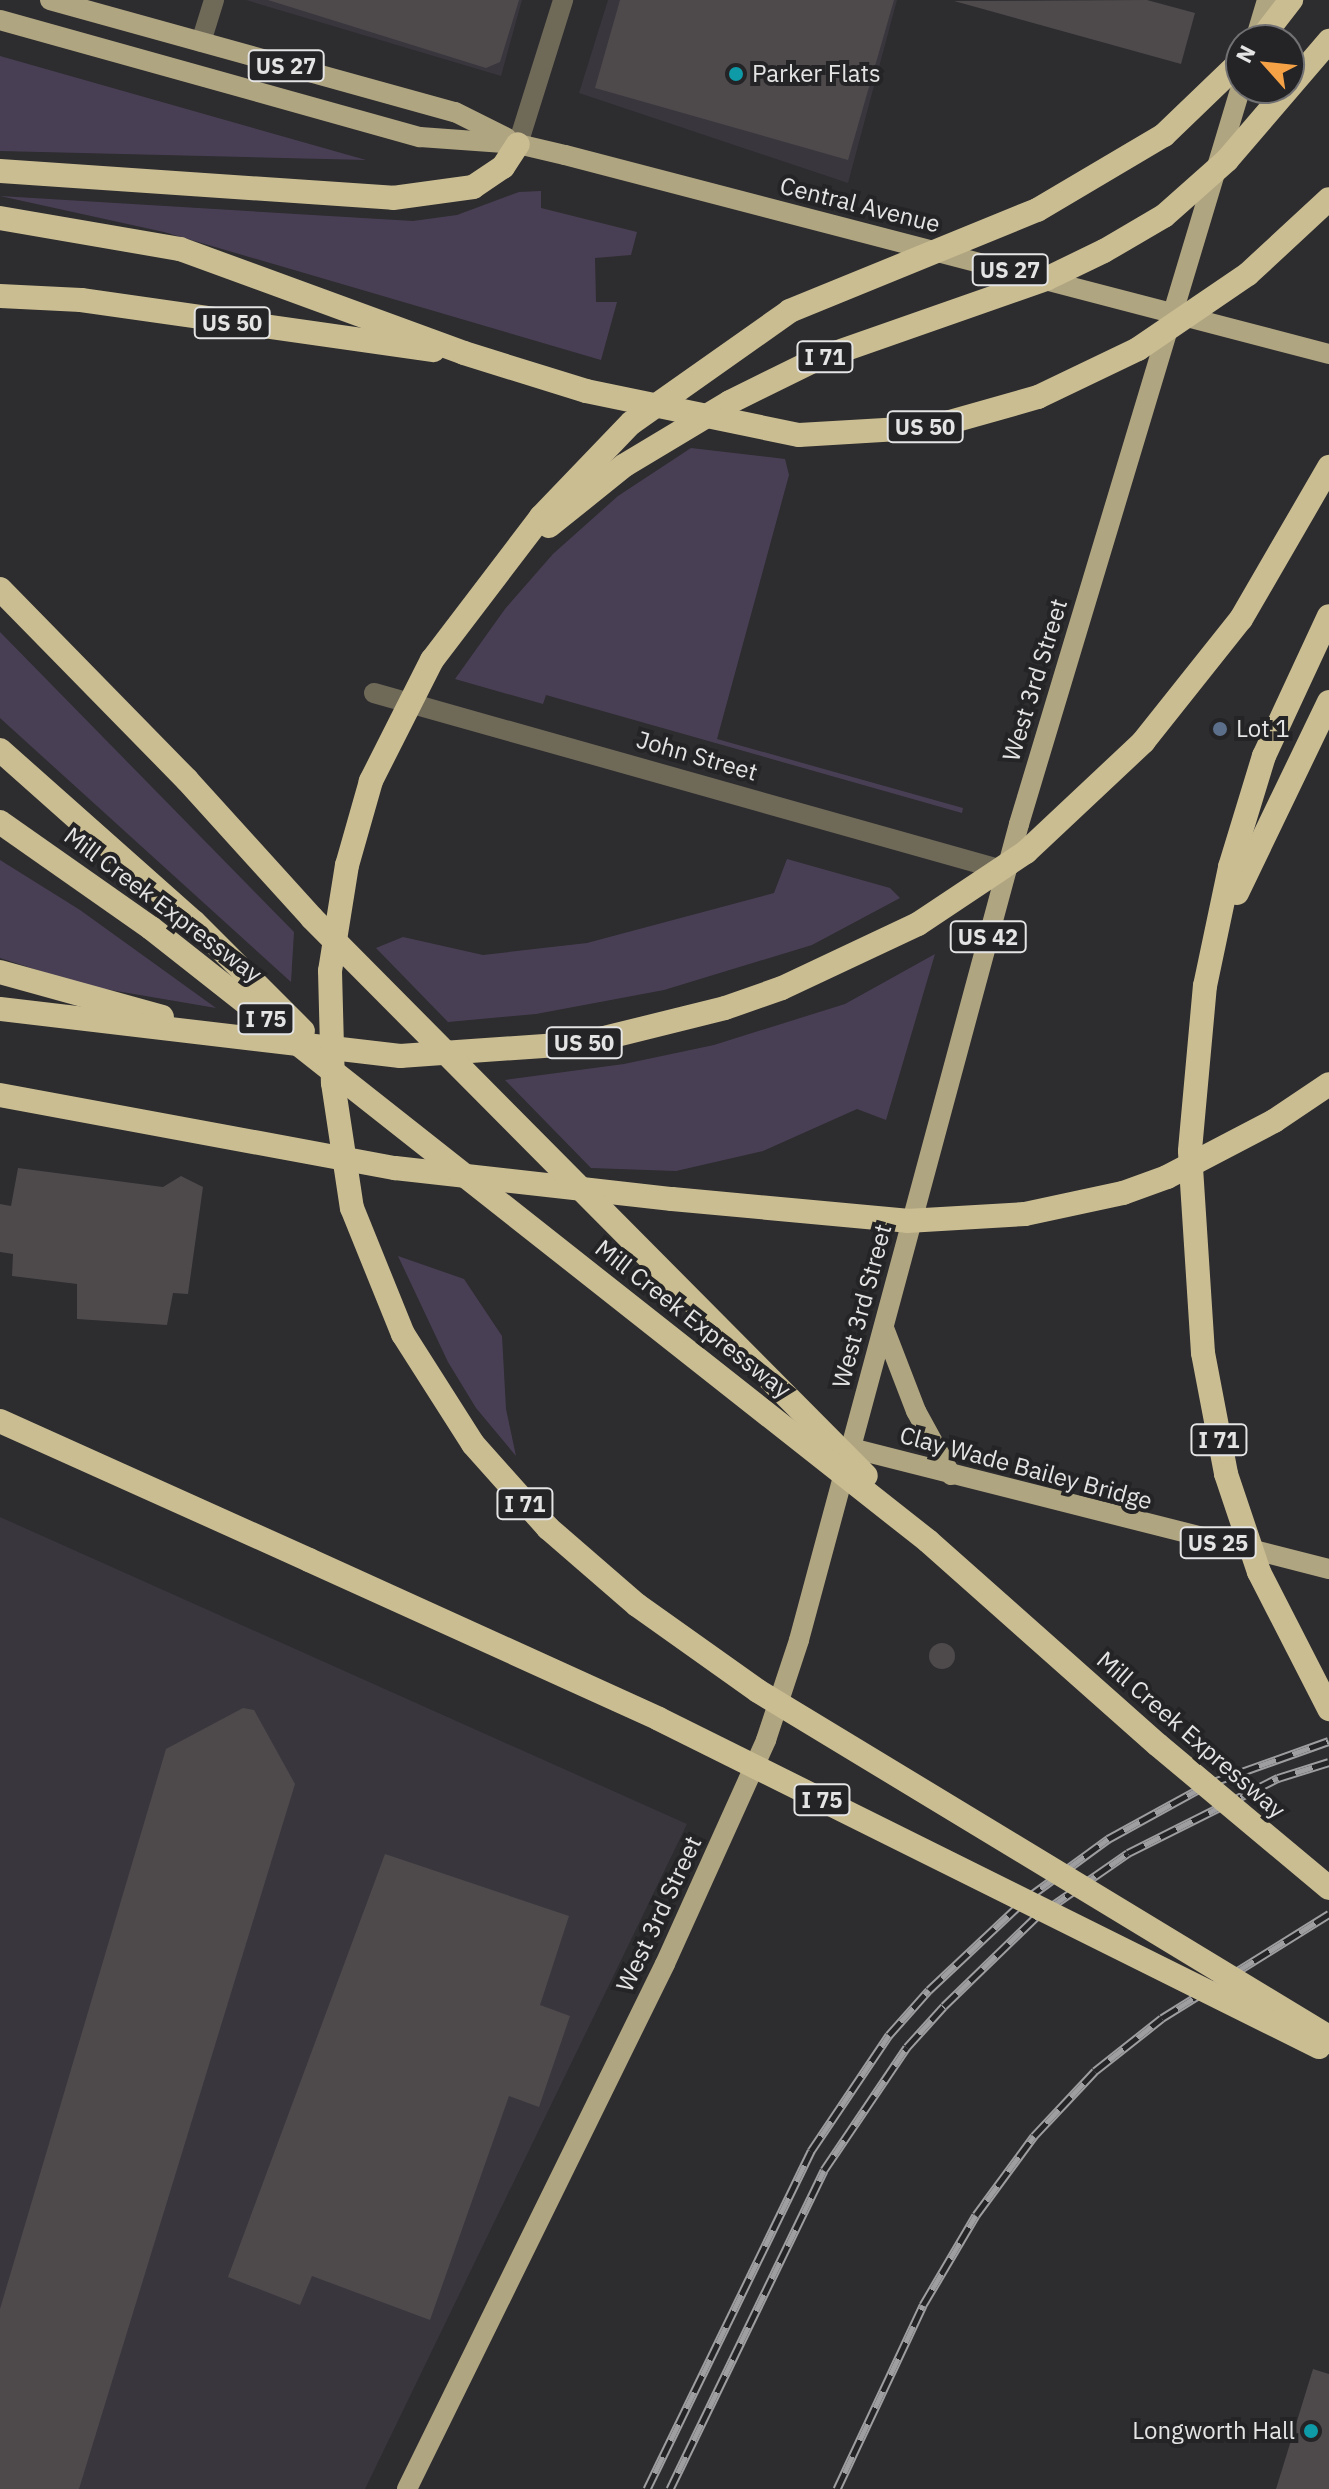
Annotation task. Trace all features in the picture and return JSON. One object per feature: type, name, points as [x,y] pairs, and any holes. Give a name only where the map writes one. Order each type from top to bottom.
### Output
[{"type":"highway","points":[[1271,24],[1291,0]]},
{"type":"highway","name":"I 71","points":[[1329,41],[1227,160],[1164,216],[1046,279],[815,360],[730,402],[625,465],[583,498],[461,617],[405,708],[371,781],[347,865],[334,939],[329,1007],[333,1083],[352,1208],[364,1245],[422,1370],[507,1485],[593,1569],[744,1682],[1329,2037]]},
{"type":"highway","points":[[461,617],[584,469],[631,423],[697,373],[790,311],[835,289],[987,232],[1081,187],[1164,135],[1225,76]]},
{"type":"highway","points":[[0,171],[421,197],[489,180],[518,144]]},
{"type":"highway","name":"US 50","points":[[0,296],[81,300],[464,353],[586,391],[799,435],[932,427],[1038,397],[1138,349],[1248,274],[1329,199]]},
{"type":"highway","points":[[0,218],[180,249],[464,353]]},
{"type":"highway","name":"US 50","points":[[0,972],[229,1036],[400,1056],[584,1043],[768,993],[918,924],[1026,852],[1143,742],[1241,619],[1329,467]]},
{"type":"highway","points":[[0,589],[187,780],[312,918],[731,1335],[928,1541]]},
{"type":"highway","name":"I 71","points":[[1329,616],[1264,756],[1230,867],[1205,986],[1190,1150],[1203,1353],[1226,1474],[1259,1572],[1329,1709]]},
{"type":"highway","points":[[1205,986],[1247,867],[1329,702]]},
{"type":"highway","points":[[0,750],[194,922],[382,1109]]},
{"type":"highway","name":"Mill Creek Expressway","points":[[0,822],[151,928],[928,1541],[1329,1888]]},
{"type":"highway","points":[[0,1009],[229,1036]]},
{"type":"highway","points":[[3,1097],[395,1168],[907,1221],[1025,1214],[1123,1193],[1167,1177],[1274,1121],[1329,1084]]},
{"type":"highway","points":[[0,1405],[132,1478]]},
{"type":"highway","name":"I 75","points":[[0,1421],[132,1478],[659,1719],[1329,2052]]},
{"type":"main road","name":"Central Avenue","points":[[50,0],[455,112],[518,144]]},
{"type":"main road","points":[[1262,24],[1267,0]]},
{"type":"main road","name":"Central Avenue","points":[[0,20],[420,137],[518,144],[1329,354]]},
{"type":"main road","name":"West 3rd Street","points":[[407,2489],[665,1964],[766,1740],[851,1448],[1006,871],[1236,104]]},
{"type":"main road","points":[[884,1328],[916,1411],[951,1475]]},
{"type":"main road","name":"Clay Wade Bailey Bridge","points":[[851,1448],[1329,1569]]},
{"type":"street","points":[[201,42],[214,0]]},
{"type":"street","points":[[518,144],[563,0]]},
{"type":"street","name":"John Street","points":[[374,693],[1006,871]]},
{"type":"shaded area","points":[[246,0],[522,0],[501,76]]},
{"type":"shaded area","name":"Parker Flats","points":[[608,0],[897,0],[848,183],[579,93]]},
{"type":"shaded area","points":[[0,56],[366,160],[0,151]]},
{"type":"shaded area","points":[[541,191],[541,208],[637,232],[631,255],[595,258],[596,302],[617,302],[601,360],[164,232],[0,196],[413,221],[457,215],[519,192]]},
{"type":"shaded area","points":[[691,448],[785,459],[789,475],[717,739],[963,808],[962,813],[546,695],[543,704],[455,679],[505,609],[553,554],[618,496]]},
{"type":"shaded area","points":[[0,632],[294,932],[291,982],[0,718]]},
{"type":"shaded area","points":[[787,859],[890,888],[900,898],[812,945],[664,990],[536,1014],[448,1022],[376,948],[403,937],[483,955],[587,943],[774,893]]},
{"type":"shaded area","points":[[0,860],[80,910],[216,1008],[87,986],[0,958]]},
{"type":"shaded area","points":[[935,954],[886,1120],[857,1109],[763,1151],[676,1171],[591,1168],[505,1080],[624,1064],[714,1045],[845,1004]]},
{"type":"shaded area","points":[[398,1256],[464,1279],[502,1336],[506,1409],[516,1456],[476,1408],[448,1362]]},
{"type":"shaded area","points":[[0,1517],[687,1824],[365,2489],[0,2489]]},
{"type":"building","points":[[268,0],[519,0],[500,62],[486,68]]},
{"type":"building","name":"Parker Flats","points":[[620,0],[894,0],[848,160],[595,88]]},
{"type":"building","points":[[1147,0],[1195,13],[1181,64],[954,1]]},
{"type":"building","points":[[18,1168],[163,1187],[181,1176],[203,1187],[188,1294],[173,1293],[167,1325],[77,1319],[77,1284],[12,1276],[13,1254],[0,1252],[0,1204],[11,1206]]},
{"type":"building","points":[[942,1643],[951,1647],[955,1656],[951,1665],[942,1669],[933,1665],[929,1656],[933,1647]]},
{"type":"building","points":[[243,1708],[254,1710],[295,1784],[79,2489],[0,2489],[0,2309],[166,1749]]},
{"type":"building","points":[[385,1854],[569,1916],[540,2005],[570,2016],[539,2107],[509,2096],[430,2320],[312,2276],[300,2305],[228,2277]]},
{"type":"building","name":"Longworth Hall","points":[[1313,2369],[1329,2374],[1329,2489],[1276,2489]]},
{"type":"railway","points":[[647,2489],[811,2151],[889,2035],[929,1990],[1026,1899],[1108,1839],[1208,1784],[1329,1741]]},
{"type":"railway","points":[[670,2489],[824,2170],[907,2047],[944,2006],[1036,1917],[1128,1853],[1278,1778],[1329,1762]]},
{"type":"railway","points":[[837,2489],[923,2305],[976,2215],[1034,2136],[1095,2071],[1162,2018],[1329,1914]]},
{"type":"place","name":"Parker Flats","points":[[736,74]]},
{"type":"place","name":"Lot 1","points":[[1220,729]]},
{"type":"place","name":"Longworth Hall","points":[[1311,2431]]}]
